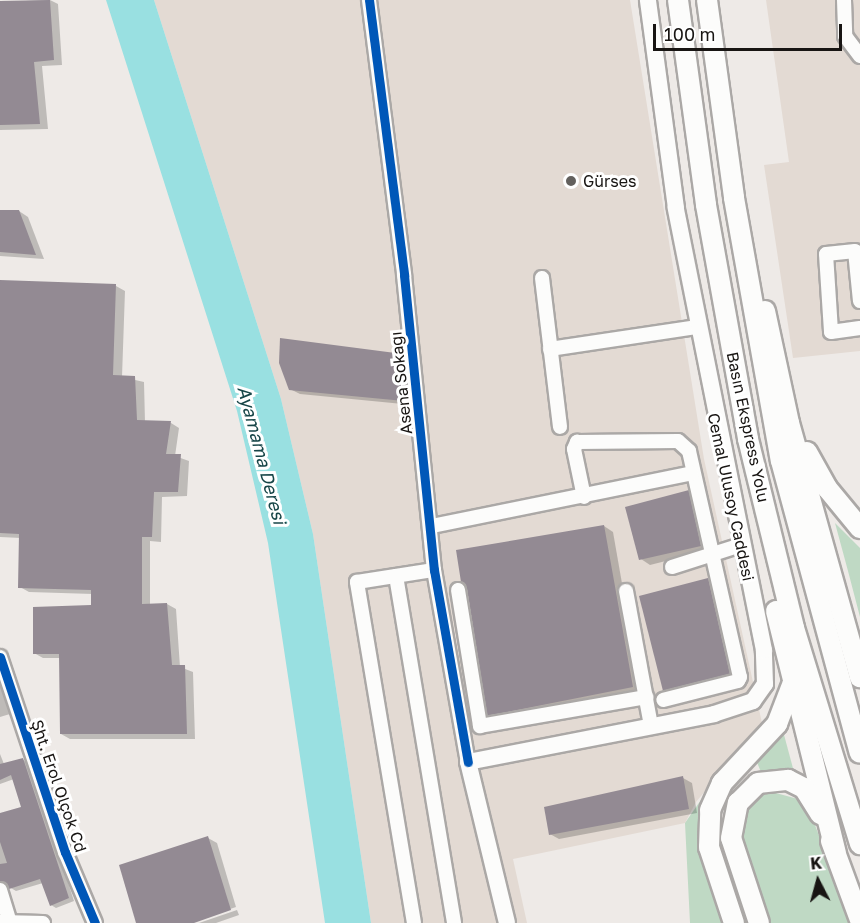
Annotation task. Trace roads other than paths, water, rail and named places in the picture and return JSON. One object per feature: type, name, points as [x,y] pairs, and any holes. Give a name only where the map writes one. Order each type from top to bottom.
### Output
[{"type":"highway","name":"Basın Ekspress Yolu","points":[[678,0],[705,195],[748,439],[797,637],[860,844]]},
{"type":"highway","name":"Basın Ekspress Yolu","points":[[706,0],[744,256],[781,461],[860,753]]},
{"type":"highway","points":[[744,256],[762,298],[789,423],[860,677]]},
{"type":"highway","points":[[778,365],[798,429],[817,473],[860,528]]},
{"type":"highway","points":[[748,439],[754,514],[836,852]]},
{"type":"highway","points":[[734,923],[709,847],[710,810],[722,783],[777,724],[793,682]]},
{"type":"highway","points":[[759,923],[731,838],[732,815],[746,791],[773,779],[788,780],[804,788],[813,798],[836,852],[860,920]]},
{"type":"main road","name":"Cemal Ulusoy Caddesi","points":[[468,762],[714,714],[753,701],[765,684],[764,650],[697,327],[676,208],[648,0]]},
{"type":"main road","name":"Asena Sokağı","points":[[468,762],[507,923]]},
{"type":"street","name":"Asena Sokağı","points":[[369,0],[432,525],[435,570],[468,762]]},
{"type":"street","points":[[844,0],[845,36],[860,56]]},
{"type":"street","points":[[860,301],[855,251],[826,254],[831,332],[860,328]]},
{"type":"street","points":[[542,278],[560,427]]},
{"type":"street","points":[[550,349],[697,327]]},
{"type":"street","points":[[584,497],[574,448],[579,441],[678,441],[689,451],[692,473],[715,554],[740,677],[738,681],[663,700]]},
{"type":"street","points":[[432,525],[584,497],[692,473]]},
{"type":"street","points":[[672,567],[741,545]]},
{"type":"street","points":[[414,923],[357,582],[435,570]]},
{"type":"street","points":[[396,576],[454,923]]},
{"type":"street","points":[[458,590],[480,726],[646,697]]},
{"type":"street","points":[[627,591],[651,726]]},
{"type":"street","name":"Şht. Erol Olçok Cd","points":[[0,657],[65,852],[95,923]]},
{"type":"street","points":[[0,890],[10,923]]},
{"type":"street","points":[[0,922],[43,923]]},
{"type":"water","name":"Ayamama Deresi","points":[[106,0],[154,0],[281,399],[313,534],[371,923],[325,923],[268,543],[237,411]]},
{"type":"place","name":"Gürses","points":[[571,181]]}]
